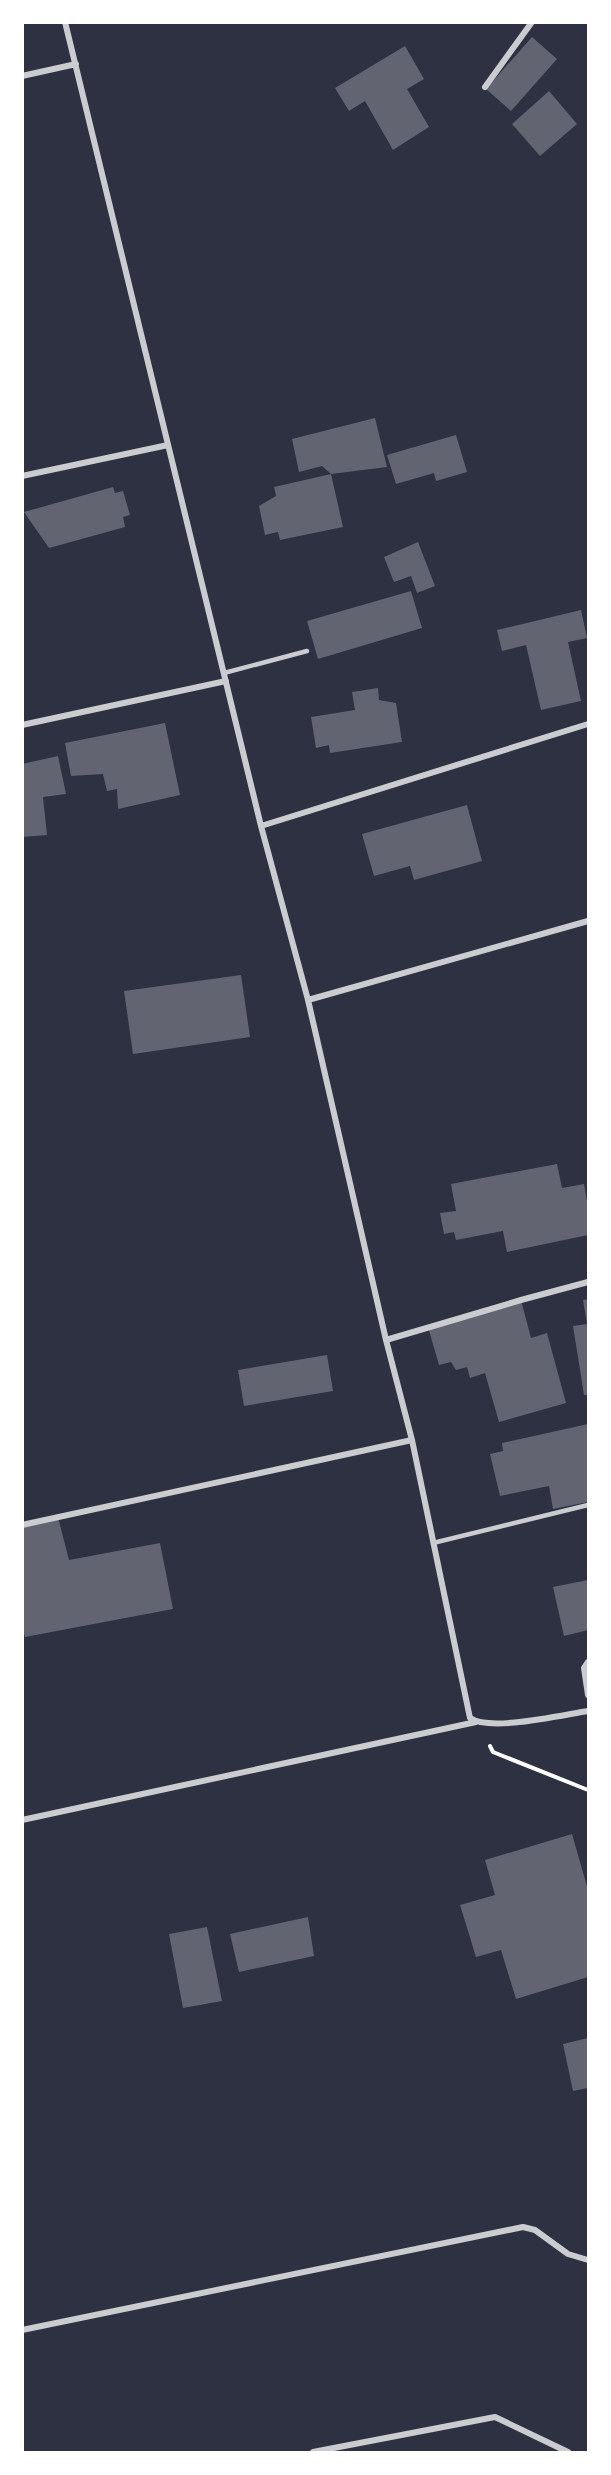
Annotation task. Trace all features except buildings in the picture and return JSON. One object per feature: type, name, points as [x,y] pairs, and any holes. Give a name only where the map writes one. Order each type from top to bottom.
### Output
[{"type":"street","points":[[65,22],[261,826],[308,1000],[386,1340],[412,1440],[462,1690],[470,1718],[476,1722]]},
{"type":"street","points":[[485,87],[532,22]]},
{"type":"street","points":[[22,76],[76,64]]},
{"type":"street","points":[[22,476],[168,445]]},
{"type":"street","points":[[22,725],[226,681]]},
{"type":"street","points":[[261,826],[588,724]]},
{"type":"street","points":[[308,1000],[588,921]]},
{"type":"street","points":[[386,1340],[588,1282]]},
{"type":"street","points":[[22,1525],[412,1440]]},
{"type":"street","points":[[588,1662],[584,1668],[588,1695]]},
{"type":"street","points":[[22,1820],[476,1722],[493,1725],[588,1711]]},
{"type":"street","points":[[22,2330],[523,2227],[535,2230],[568,2254],[588,2260]]},
{"type":"street","points":[[313,2452],[495,2417],[568,2452]]},
{"type":"lane","points":[[224,673],[307,651]]},
{"type":"lane","points":[[433,1543],[588,1505]]},
{"type":"path","points":[[476,1722],[493,1752],[588,1790]]}]
